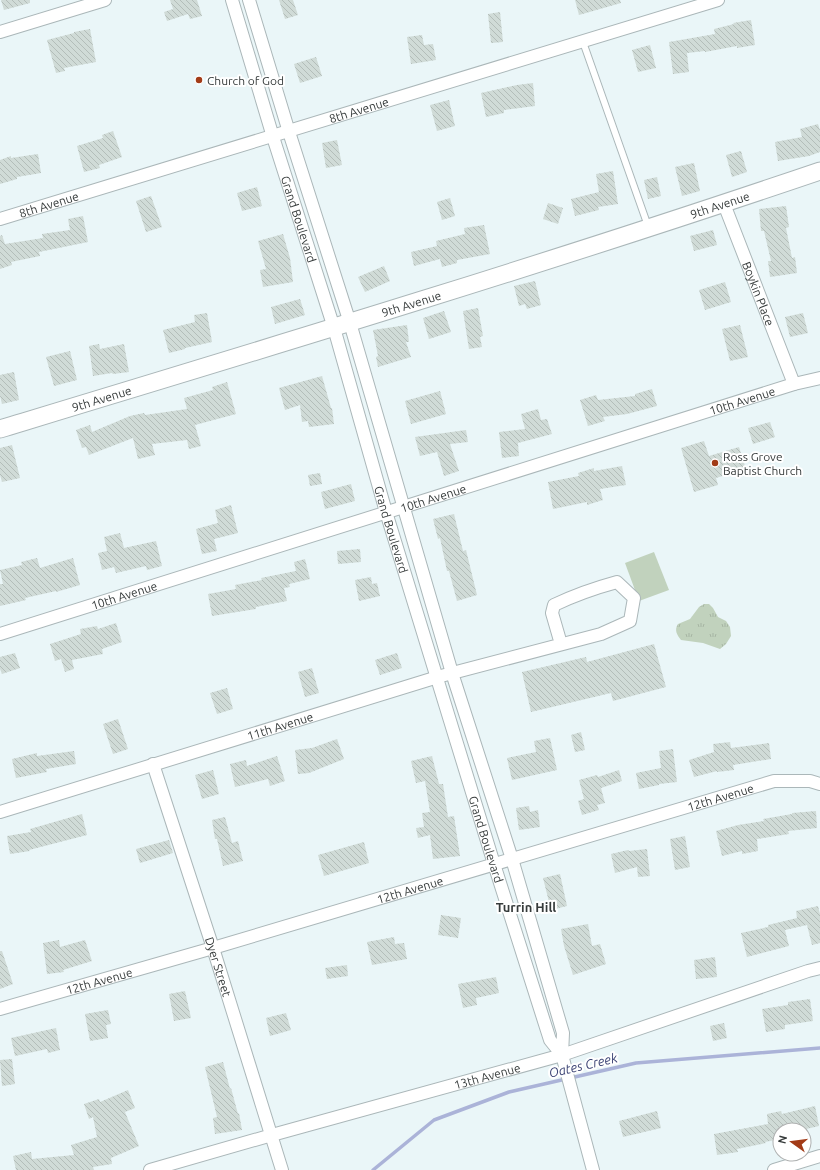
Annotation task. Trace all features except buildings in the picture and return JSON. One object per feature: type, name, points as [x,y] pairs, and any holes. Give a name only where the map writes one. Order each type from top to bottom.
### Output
[{"type":"street","points":[[0,32],[105,0]]},
{"type":"street","name":"Grand Boulevard","points":[[232,0],[273,137],[342,326],[403,507],[452,673],[512,859],[563,1033],[562,1055],[593,1170]]},
{"type":"street","name":"Grand Boulevard","points":[[249,0],[289,132],[342,326],[386,512],[438,677],[494,864],[550,1040],[562,1055]]},
{"type":"street","name":"8th Avenue","points":[[0,219],[273,137],[718,0]]},
{"type":"street","name":"9th Avenue","points":[[0,429],[342,326],[724,204],[820,171]]},
{"type":"street","name":"Boykin Place","points":[[724,204],[794,384]]},
{"type":"street","name":"10th Avenue","points":[[0,634],[794,384],[820,378]]},
{"type":"street","name":"11th Avenue","points":[[0,812],[438,677],[601,634],[630,621],[634,598],[617,582],[575,595],[554,605],[552,613],[561,644]]},
{"type":"street","name":"Dyer Street","points":[[153,764],[213,948],[282,1170]]},
{"type":"street","name":"12th Avenue","points":[[0,1009],[213,948],[774,780],[810,780],[820,784]]},
{"type":"street","name":"13th Avenue","points":[[150,1170],[562,1055],[820,968]]},
{"type":"street","points":[[774,1170],[820,1156]]},
{"type":"lane","points":[[583,42],[648,228]]},
{"type":"green space","points":[[654,552],[669,590],[639,601],[625,563]]},
{"type":"green space","points":[[704,604],[709,604],[718,617],[726,621],[730,627],[731,636],[726,644],[720,649],[703,643],[681,640],[676,632],[678,624],[690,619],[699,607]]},
{"type":"waterway","name":"Oates Creek","points":[[373,1170],[434,1120],[509,1092],[636,1063],[820,1048]]},
{"type":"place","name":"Church of God","points":[[199,80]]},
{"type":"place","name":"Ross Grove Baptist Church","points":[[715,463]]},
{"type":"district","name":"Turrin Hill","points":[[526,907]]}]
